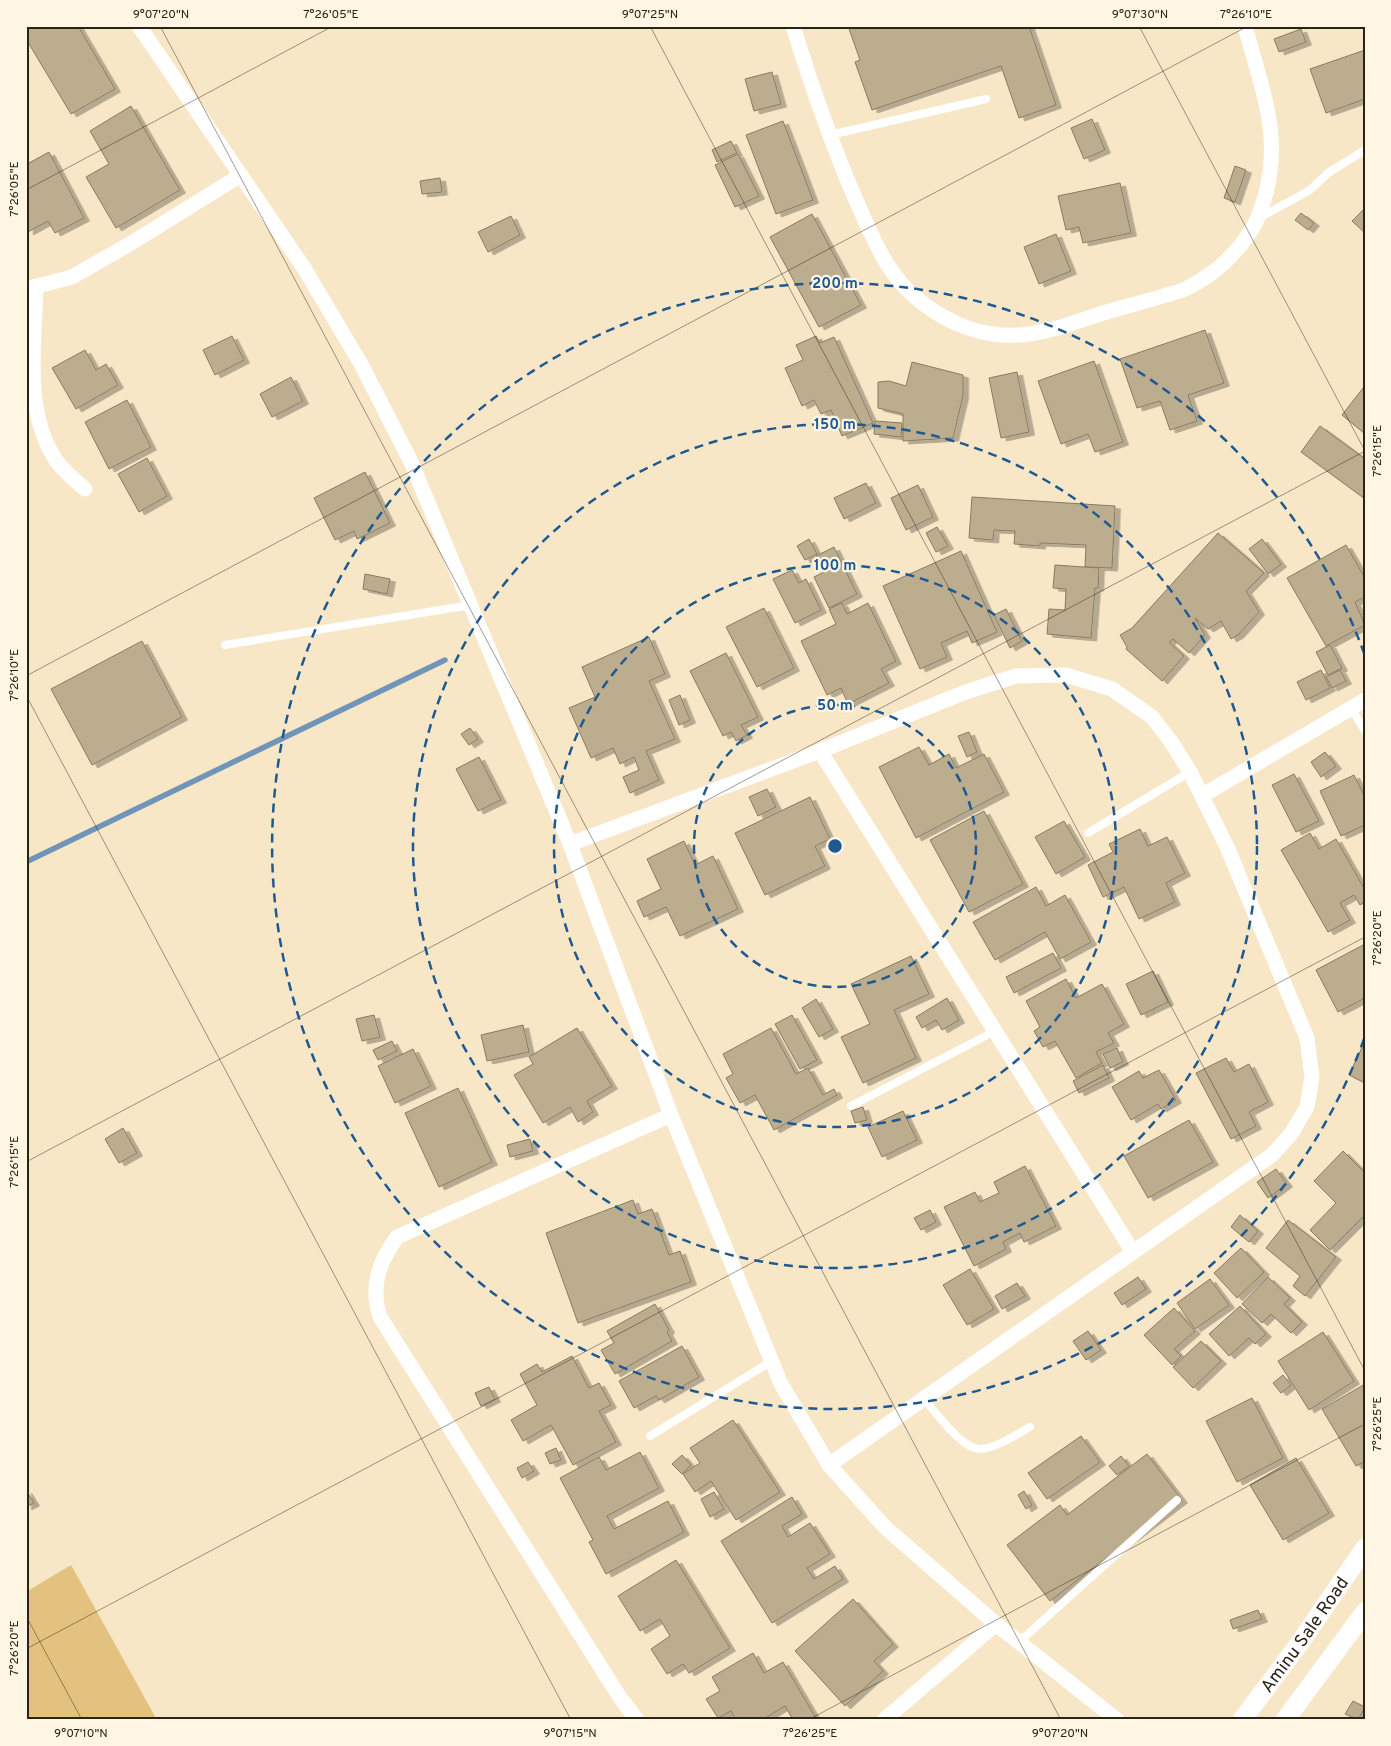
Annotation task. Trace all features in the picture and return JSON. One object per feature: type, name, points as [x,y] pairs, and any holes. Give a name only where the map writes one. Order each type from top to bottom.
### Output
[{"type":"street","points":[[139,26],[304,268],[361,364],[411,462],[570,844],[671,1115],[781,1384],[829,1465],[885,1527],[996,1624],[1117,1720]]},
{"type":"street","points":[[793,26],[813,93],[873,239],[890,270],[921,302],[944,318],[975,331],[1004,336],[1041,332],[1185,289],[1217,269],[1240,245],[1258,219],[1271,177],[1272,127],[1245,26]]},
{"type":"street","points":[[85,489],[56,461],[45,440],[33,376],[31,288],[72,277],[133,242],[241,175]]},
{"type":"street","points":[[570,844],[820,751],[963,693],[1016,676],[1066,675],[1112,688],[1152,717],[1172,743],[1203,795],[1307,1038],[1312,1077],[1307,1107],[1291,1134],[1272,1154],[829,1465]]},
{"type":"street","points":[[1203,795],[1365,700]]},
{"type":"street","points":[[820,751],[1133,1252]]},
{"type":"street","points":[[637,1720],[614,1688],[380,1317],[374,1301],[378,1272],[386,1253],[397,1237],[671,1115]]},
{"type":"street","name":"Aminu Sale Road","points":[[1242,1720],[1299,1644],[1365,1548]]},
{"type":"street","name":"Aminu Sale Road","points":[[1286,1720],[1365,1612]]},
{"type":"street","points":[[884,1720],[996,1624]]},
{"type":"lane","points":[[830,135],[986,98]]},
{"type":"lane","points":[[1258,219],[1310,190],[1328,173],[1365,150]]},
{"type":"lane","points":[[225,645],[471,605]]},
{"type":"lane","points":[[1350,708],[1365,731]]},
{"type":"lane","points":[[1088,833],[1190,772]]},
{"type":"lane","points":[[851,1106],[995,1031]]},
{"type":"lane","points":[[650,1436],[772,1361]]},
{"type":"lane","points":[[924,1399],[955,1434],[966,1445],[973,1448],[980,1449],[992,1446],[1030,1427]]},
{"type":"lane","points":[[1019,1642],[1177,1500]]},
{"type":"shaded area","points":[[71,1565],[157,1720],[26,1720],[26,1592]]},
{"type":"building","points":[[26,26],[78,26],[115,89],[71,114],[26,39]]},
{"type":"building","points":[[848,26],[1029,26],[1056,105],[1019,118],[1001,66],[872,110],[855,62],[860,60]]},
{"type":"building","points":[[1301,29],[1306,42],[1279,52],[1274,39]]},
{"type":"building","points":[[1365,50],[1365,99],[1326,113],[1310,69]]},
{"type":"building","points":[[772,72],[781,104],[754,111],[745,79]]},
{"type":"building","points":[[131,106],[180,190],[116,228],[86,177],[109,164],[90,131]]},
{"type":"building","points":[[1092,119],[1105,150],[1084,159],[1071,128]]},
{"type":"building","points":[[783,121],[813,200],[776,214],[746,135]]},
{"type":"building","points":[[731,141],[737,153],[717,162],[712,150]]},
{"type":"building","points":[[49,152],[84,218],[55,233],[48,221],[28,232],[26,158],[29,163]]},
{"type":"building","points":[[738,154],[759,196],[735,207],[715,165]]},
{"type":"building","points":[[1235,166],[1246,170],[1235,202],[1224,198]]},
{"type":"building","points":[[440,178],[442,192],[422,194],[420,181]]},
{"type":"building","points":[[1120,183],[1131,233],[1083,243],[1079,227],[1066,230],[1058,196]]},
{"type":"building","points":[[1365,208],[1365,233],[1352,221]]},
{"type":"building","points":[[1301,213],[1314,223],[1308,230],[1295,220]]},
{"type":"building","points":[[812,214],[861,305],[819,327],[770,237]]},
{"type":"building","points":[[511,216],[520,235],[488,252],[478,232]]},
{"type":"building","points":[[1056,234],[1071,271],[1039,284],[1024,247]]},
{"type":"building","points":[[1205,330],[1224,383],[1188,395],[1197,421],[1170,430],[1160,401],[1137,408],[1120,359]]},
{"type":"building","points":[[232,336],[244,360],[215,375],[203,350]]},
{"type":"building","points":[[816,336],[820,343],[834,337],[873,423],[842,436],[831,410],[821,414],[814,400],[802,406],[785,368],[803,360],[796,345]]},
{"type":"building","points":[[85,350],[96,370],[106,364],[118,385],[76,409],[52,368]]},
{"type":"building","points":[[1094,361],[1123,442],[1095,452],[1088,434],[1061,444],[1038,381]]},
{"type":"building","points":[[912,362],[963,375],[963,396],[953,438],[903,441],[903,414],[878,408],[878,382],[889,381],[906,386]]},
{"type":"building","points":[[1017,372],[1029,432],[1001,438],[989,378]]},
{"type":"building","points":[[291,377],[303,401],[272,417],[260,394]]},
{"type":"building","points":[[1363,388],[1365,389],[1365,434],[1342,415]]},
{"type":"building","points":[[127,400],[151,447],[109,469],[85,422]]},
{"type":"building","points":[[875,421],[902,423],[901,437],[874,434]]},
{"type":"building","points":[[1320,426],[1365,459],[1365,499],[1301,452]]},
{"type":"building","points":[[147,458],[167,496],[139,512],[118,474]]},
{"type":"building","points":[[365,472],[390,523],[357,539],[354,531],[335,540],[314,498]]},
{"type":"building","points":[[866,483],[876,503],[844,519],[834,498]]},
{"type":"building","points":[[918,485],[933,517],[906,530],[891,498]]},
{"type":"building","points":[[972,497],[1115,506],[1112,568],[1085,567],[1086,545],[1040,543],[1040,546],[1014,544],[1015,531],[994,530],[993,540],[969,538]]},
{"type":"building","points":[[937,527],[948,546],[936,552],[926,533]]},
{"type":"building","points":[[1218,533],[1264,573],[1246,591],[1259,612],[1238,635],[1231,639],[1221,621],[1208,629],[1195,618],[1205,635],[1189,653],[1173,639],[1169,642],[1184,656],[1162,681],[1126,649],[1127,647],[1120,635],[1132,628]]},
{"type":"building","points":[[809,539],[817,554],[805,560],[797,546]]},
{"type":"building","points":[[1262,539],[1281,564],[1268,574],[1249,549]]},
{"type":"building","points":[[1346,545],[1365,578],[1365,597],[1355,602],[1365,625],[1326,646],[1287,578]]},
{"type":"building","points":[[834,547],[857,594],[829,608],[814,577],[824,572],[816,556]]},
{"type":"building","points":[[961,551],[997,632],[972,643],[967,631],[941,643],[947,657],[920,669],[883,586]]},
{"type":"building","points":[[1055,565],[1099,568],[1098,588],[1095,588],[1091,638],[1047,634],[1049,609],[1065,610],[1066,589],[1053,588]]},
{"type":"building","points":[[792,570],[799,583],[806,579],[821,610],[795,623],[773,579]]},
{"type":"building","points":[[365,574],[390,579],[387,594],[363,589]]},
{"type":"building","points":[[842,603],[847,614],[868,603],[896,661],[881,669],[889,683],[848,704],[841,688],[827,695],[801,641],[836,624],[829,609]]},
{"type":"building","points":[[764,608],[794,668],[757,687],[726,627]]},
{"type":"building","points":[[1006,609],[1022,641],[1010,648],[994,615]]},
{"type":"building","points":[[649,637],[665,674],[649,681],[675,739],[646,751],[659,780],[630,793],[623,777],[639,770],[634,757],[620,764],[613,748],[591,758],[569,708],[595,697],[582,667]]},
{"type":"building","points":[[142,641],[182,717],[92,765],[51,689]]},
{"type":"building","points":[[1330,645],[1342,668],[1328,675],[1316,652]]},
{"type":"building","points":[[726,653],[758,717],[741,725],[747,735],[736,741],[731,732],[723,736],[690,671]]},
{"type":"building","points":[[1321,670],[1330,688],[1306,700],[1297,682]]},
{"type":"building","points":[[1340,670],[1346,681],[1332,688],[1326,677]]},
{"type":"building","points":[[680,695],[690,720],[679,725],[669,700]]},
{"type":"building","points":[[470,728],[478,739],[469,745],[461,734]]},
{"type":"building","points":[[969,732],[977,752],[967,757],[958,736]]},
{"type":"building","points":[[919,747],[929,765],[949,754],[956,768],[984,754],[1004,792],[916,838],[879,767]]},
{"type":"building","points":[[1325,752],[1336,766],[1321,777],[1311,762]]},
{"type":"building","points":[[479,757],[501,800],[478,811],[456,769]]},
{"type":"building","points":[[1294,774],[1319,821],[1296,832],[1272,785]]},
{"type":"building","points":[[1354,775],[1365,797],[1365,825],[1341,836],[1320,791]]},
{"type":"building","points":[[767,789],[776,807],[758,816],[749,797]]},
{"type":"building","points":[[810,797],[830,839],[815,846],[825,866],[765,895],[735,833]]},
{"type":"building","points":[[984,811],[1023,884],[969,912],[930,840]]},
{"type":"building","points":[[1064,821],[1085,857],[1056,874],[1035,837]]},
{"type":"building","points":[[1140,829],[1148,846],[1167,837],[1185,873],[1166,883],[1175,902],[1139,919],[1124,887],[1103,897],[1088,865],[1113,852],[1109,844]]},
{"type":"building","points":[[1310,833],[1319,849],[1336,839],[1365,890],[1365,902],[1360,905],[1354,895],[1340,903],[1350,920],[1328,932],[1281,850]]},
{"type":"building","points":[[684,841],[695,865],[713,856],[738,909],[680,936],[666,907],[644,917],[637,901],[661,889],[647,859]]},
{"type":"building","points":[[1036,887],[1046,906],[1065,895],[1091,942],[1060,959],[1045,932],[995,960],[973,922]]},
{"type":"building","points":[[1365,944],[1365,998],[1338,1012],[1316,970]]},
{"type":"building","points":[[1053,953],[1061,968],[1014,993],[1006,977]]},
{"type":"building","points":[[911,956],[929,994],[894,1010],[916,1058],[863,1083],[841,1037],[870,1024],[851,984]]},
{"type":"building","points":[[1153,971],[1168,1002],[1141,1015],[1126,984]]},
{"type":"building","points":[[1066,979],[1076,998],[1102,984],[1124,1024],[1108,1033],[1114,1043],[1096,1052],[1102,1063],[1076,1078],[1055,1041],[1043,1047],[1034,1031],[1040,1027],[1026,1001]]},
{"type":"building","points":[[947,998],[959,1020],[942,1030],[936,1020],[922,1028],[916,1017]]},
{"type":"building","points":[[816,999],[833,1029],[819,1037],[802,1008]]},
{"type":"building","points":[[374,1015],[380,1037],[362,1041],[356,1019]]},
{"type":"building","points":[[792,1015],[817,1060],[800,1069],[775,1024]]},
{"type":"building","points":[[523,1025],[529,1052],[487,1061],[481,1035]]},
{"type":"building","points":[[577,1028],[612,1086],[587,1101],[593,1112],[578,1122],[570,1107],[543,1123],[514,1075],[533,1064],[529,1057]]},
{"type":"building","points":[[771,1028],[796,1074],[808,1068],[823,1095],[834,1089],[837,1095],[774,1130],[755,1095],[740,1103],[726,1078],[733,1074],[723,1054]]},
{"type":"building","points":[[392,1041],[397,1051],[378,1060],[373,1050]]},
{"type":"building","points":[[1365,1041],[1365,1083],[1349,1075]]},
{"type":"building","points":[[1117,1048],[1123,1062],[1110,1068],[1103,1054]]},
{"type":"building","points":[[413,1049],[431,1086],[395,1103],[378,1066]]},
{"type":"building","points":[[1226,1058],[1234,1072],[1249,1064],[1268,1102],[1249,1112],[1256,1126],[1231,1139],[1196,1073]]},
{"type":"building","points":[[1103,1065],[1109,1078],[1079,1093],[1073,1081]]},
{"type":"building","points":[[1159,1070],[1176,1100],[1161,1109],[1158,1104],[1131,1120],[1112,1087],[1139,1071],[1143,1078]]},
{"type":"building","points":[[458,1088],[492,1162],[439,1187],[405,1113]]},
{"type":"building","points":[[863,1107],[867,1120],[855,1123],[851,1111]]},
{"type":"building","points":[[903,1111],[917,1140],[882,1157],[868,1127]]},
{"type":"building","points":[[1189,1120],[1213,1162],[1148,1198],[1124,1156]]},
{"type":"building","points":[[123,1128],[137,1153],[119,1163],[105,1139]]},
{"type":"building","points":[[530,1139],[533,1151],[510,1157],[507,1145]]},
{"type":"building","points":[[1343,1151],[1365,1173],[1365,1215],[1330,1250],[1310,1230],[1336,1203],[1314,1181]]},
{"type":"building","points":[[1025,1166],[1056,1226],[1024,1242],[1020,1233],[1003,1242],[1006,1249],[974,1266],[944,1207],[975,1192],[980,1202],[999,1193],[994,1182]]},
{"type":"building","points":[[1276,1169],[1287,1184],[1268,1198],[1257,1182]]},
{"type":"building","points":[[633,1200],[638,1214],[652,1209],[669,1255],[680,1251],[691,1282],[578,1323],[546,1233]]},
{"type":"building","points":[[930,1210],[936,1222],[921,1230],[914,1218]]},
{"type":"building","points":[[1240,1215],[1258,1231],[1249,1242],[1231,1227]]},
{"type":"building","points":[[1288,1220],[1336,1257],[1305,1296],[1293,1286],[1300,1276],[1266,1248]]},
{"type":"building","points":[[1241,1248],[1264,1272],[1237,1298],[1214,1273]]},
{"type":"building","points":[[970,1269],[994,1309],[967,1325],[943,1285]]},
{"type":"building","points":[[1138,1277],[1146,1289],[1122,1305],[1114,1293]]},
{"type":"building","points":[[1268,1277],[1290,1298],[1284,1304],[1302,1322],[1291,1333],[1271,1314],[1262,1323],[1242,1304]]},
{"type":"building","points":[[1210,1279],[1229,1305],[1195,1329],[1177,1303]]},
{"type":"building","points":[[1017,1283],[1025,1296],[1002,1309],[995,1296]]},
{"type":"building","points":[[655,1304],[669,1330],[667,1332],[672,1341],[615,1374],[601,1350],[614,1343],[607,1331]]},
{"type":"building","points":[[1240,1306],[1266,1334],[1255,1344],[1249,1338],[1229,1356],[1209,1334]]},
{"type":"building","points":[[1174,1308],[1195,1331],[1174,1349],[1181,1356],[1172,1365],[1144,1335]]},
{"type":"building","points":[[1088,1331],[1101,1350],[1086,1360],[1073,1341]]},
{"type":"building","points":[[1323,1332],[1354,1381],[1309,1410],[1278,1361]]},
{"type":"building","points":[[1201,1341],[1221,1361],[1193,1388],[1173,1367]]},
{"type":"building","points":[[682,1346],[699,1377],[659,1400],[656,1396],[634,1408],[619,1381]]},
{"type":"building","points":[[572,1356],[589,1388],[599,1383],[611,1405],[599,1411],[616,1442],[573,1465],[551,1425],[523,1441],[511,1420],[537,1405],[520,1374],[537,1364],[542,1372]]},
{"type":"building","points":[[1283,1375],[1291,1385],[1281,1393],[1273,1383]]},
{"type":"building","points":[[1365,1384],[1365,1461],[1356,1466],[1322,1409]]},
{"type":"building","points":[[489,1387],[495,1399],[481,1406],[475,1393]]},
{"type":"building","points":[[1252,1398],[1283,1458],[1237,1482],[1206,1421]]},
{"type":"building","points":[[733,1420],[780,1492],[736,1520],[711,1481],[695,1492],[683,1474],[700,1463],[690,1448]]},
{"type":"building","points":[[1081,1436],[1100,1462],[1047,1499],[1028,1473]]},
{"type":"building","points":[[556,1448],[561,1460],[550,1464],[545,1453]]},
{"type":"building","points":[[640,1452],[659,1488],[607,1516],[614,1529],[668,1501],[684,1532],[606,1574],[589,1542],[593,1540],[560,1478],[599,1457],[606,1470]]},
{"type":"building","points":[[1147,1454],[1182,1500],[1050,1601],[1007,1545],[1060,1505],[1067,1515]]},
{"type":"building","points":[[682,1455],[691,1465],[682,1474],[672,1464]]},
{"type":"building","points":[[1121,1456],[1129,1466],[1117,1475],[1109,1466]]},
{"type":"building","points":[[1296,1458],[1329,1513],[1283,1540],[1250,1485]]},
{"type":"building","points":[[528,1462],[534,1471],[522,1478],[517,1468]]},
{"type":"building","points":[[26,1490],[34,1503],[26,1507]]},
{"type":"building","points":[[1024,1491],[1032,1505],[1026,1509],[1018,1495]]},
{"type":"building","points":[[714,1492],[724,1509],[710,1517],[701,1499]]},
{"type":"building","points":[[792,1497],[802,1514],[782,1526],[788,1537],[810,1523],[830,1554],[807,1568],[814,1579],[835,1566],[843,1579],[772,1623],[721,1541]]},
{"type":"building","points":[[676,1560],[730,1648],[689,1673],[683,1664],[667,1674],[651,1649],[670,1636],[660,1619],[640,1631],[618,1596]]},
{"type":"building","points":[[853,1599],[893,1644],[874,1661],[883,1671],[845,1706],[795,1651]]},
{"type":"building","points":[[1258,1610],[1262,1619],[1233,1629],[1230,1620]]},
{"type":"building","points":[[753,1653],[764,1673],[783,1662],[817,1720],[793,1720],[785,1706],[762,1720],[736,1720],[731,1711],[718,1718],[706,1699],[720,1691],[712,1677]]},
{"type":"building","points":[[1353,1701],[1365,1707],[1358,1720],[1345,1714]]},
{"type":"waterway","points":[[26,862],[445,660]]}]
